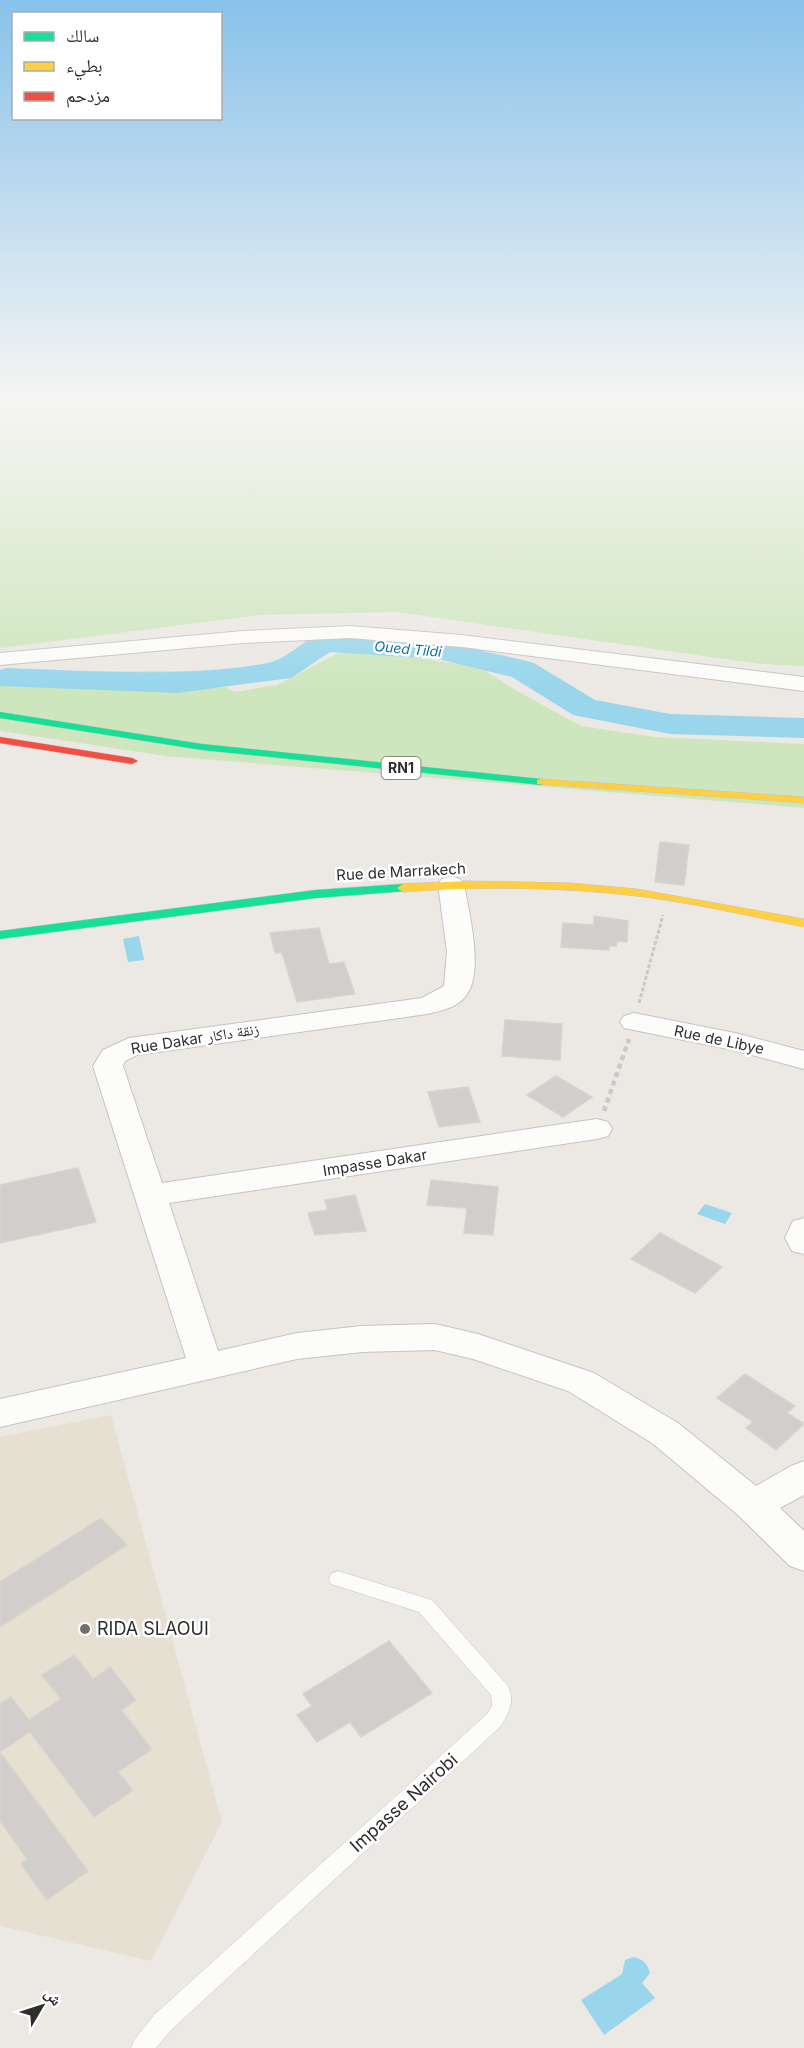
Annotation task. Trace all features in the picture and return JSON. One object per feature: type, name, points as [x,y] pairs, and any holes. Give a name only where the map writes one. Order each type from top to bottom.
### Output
[{"type":"main road","name":"RN1","points":[[0,715],[92,733],[260,756],[555,783],[804,800]]},
{"type":"main road","points":[[0,740],[144,763]]},
{"type":"main road","name":"Rue de Marrakech","points":[[0,935],[316,894],[451,884],[597,889],[668,897],[804,922]]},
{"type":"street","points":[[0,659],[243,637],[350,632],[462,641],[804,684]]},
{"type":"street","name":"Rue Dakar زنقة داكار","points":[[206,1366],[108,1066],[113,1056],[129,1047],[427,1005],[447,998],[458,987],[461,972],[451,884]]},
{"type":"street","name":"Rue de Libye","points":[[634,1022],[735,1042],[804,1060]]},
{"type":"street","name":"Impasse Dakar","points":[[152,1195],[342,1169],[498,1142],[597,1129]]},
{"type":"street","points":[[804,1229],[801,1238],[804,1243]]},
{"type":"street","points":[[0,1413],[297,1346],[362,1339],[435,1337],[478,1347],[581,1382],[664,1433],[751,1504],[804,1555]]},
{"type":"street","points":[[751,1504],[774,1495],[804,1476]]},
{"type":"lane","name":"Impasse Nairobi","points":[[142,2048],[162,2023],[494,1720],[502,1707],[501,1692],[425,1606],[338,1579]]},
{"type":"shaded area","name":"RIDA SLAOUI","points":[[111,1415],[222,1822],[151,1961],[0,1926],[0,1437]]},
{"type":"green space","points":[[0,495],[804,495],[804,666],[760,664],[397,612],[262,615],[0,648]]},
{"type":"green space","points":[[338,653],[383,653],[480,667],[510,687],[581,726],[655,737],[804,744],[804,808],[166,756],[0,731],[0,672],[192,671],[235,692],[277,685]]},
{"type":"water","points":[[139,936],[144,960],[128,962],[123,939]]},
{"type":"water","points":[[705,1204],[732,1213],[725,1224],[697,1214]]},
{"type":"water","points":[[633,1957],[642,1960],[647,1967],[650,1973],[642,1983],[655,1998],[604,2035],[581,2000],[622,1974],[625,1960]]},
{"type":"building","points":[[660,842],[689,845],[684,885],[655,882]]},
{"type":"building","points":[[594,916],[628,921],[627,942],[617,941],[616,946],[610,946],[609,950],[561,947],[563,923],[594,925]]},
{"type":"building","points":[[319,928],[329,964],[344,962],[355,994],[297,1002],[282,953],[275,953],[270,933]]},
{"type":"building","points":[[505,1020],[562,1024],[560,1060],[502,1056]]},
{"type":"building","points":[[556,1076],[592,1097],[563,1117],[527,1095]]},
{"type":"building","points":[[468,1087],[480,1122],[439,1127],[428,1092]]},
{"type":"building","points":[[78,1168],[96,1222],[0,1243],[0,1185]]},
{"type":"building","points":[[431,1180],[498,1187],[493,1235],[464,1233],[467,1208],[427,1205]]},
{"type":"building","points":[[355,1195],[366,1231],[315,1235],[308,1213],[328,1210],[325,1200]]},
{"type":"building","points":[[660,1233],[722,1267],[695,1293],[631,1259]]},
{"type":"building","points":[[745,1374],[795,1406],[787,1413],[804,1424],[776,1450],[746,1428],[753,1422],[717,1398]]},
{"type":"building","points":[[101,1518],[127,1545],[0,1627],[0,1582]]},
{"type":"building","points":[[389,1641],[432,1693],[361,1737],[350,1722],[317,1742],[297,1715],[312,1706],[303,1694]]},
{"type":"building","points":[[74,1655],[93,1679],[110,1667],[136,1700],[121,1710],[152,1749],[118,1772],[133,1790],[94,1817],[30,1732],[0,1752],[0,1704],[11,1697],[29,1720],[61,1699],[42,1675]]},
{"type":"building","points":[[0,1752],[88,1871],[47,1900],[21,1864],[27,1859],[0,1821]]},
{"type":"waterway","name":"Oued Tildi","points":[[7,678],[177,683],[280,671],[324,642],[438,650],[523,670],[585,708],[670,724],[804,728]]},
{"type":"traffic: fast","points":[[0,715],[202,747],[337,763],[541,782]]},
{"type":"traffic: fast","points":[[0,935],[316,894],[403,888]]},
{"type":"traffic: slow","points":[[541,782],[804,800]]},
{"type":"traffic: slow","points":[[403,888],[502,884],[604,889],[669,897],[804,923]]},
{"type":"traffic: jam","points":[[0,740],[132,761]]},
{"type":"place","name":"RIDA SLAOUI","points":[[85,1629]]}]
